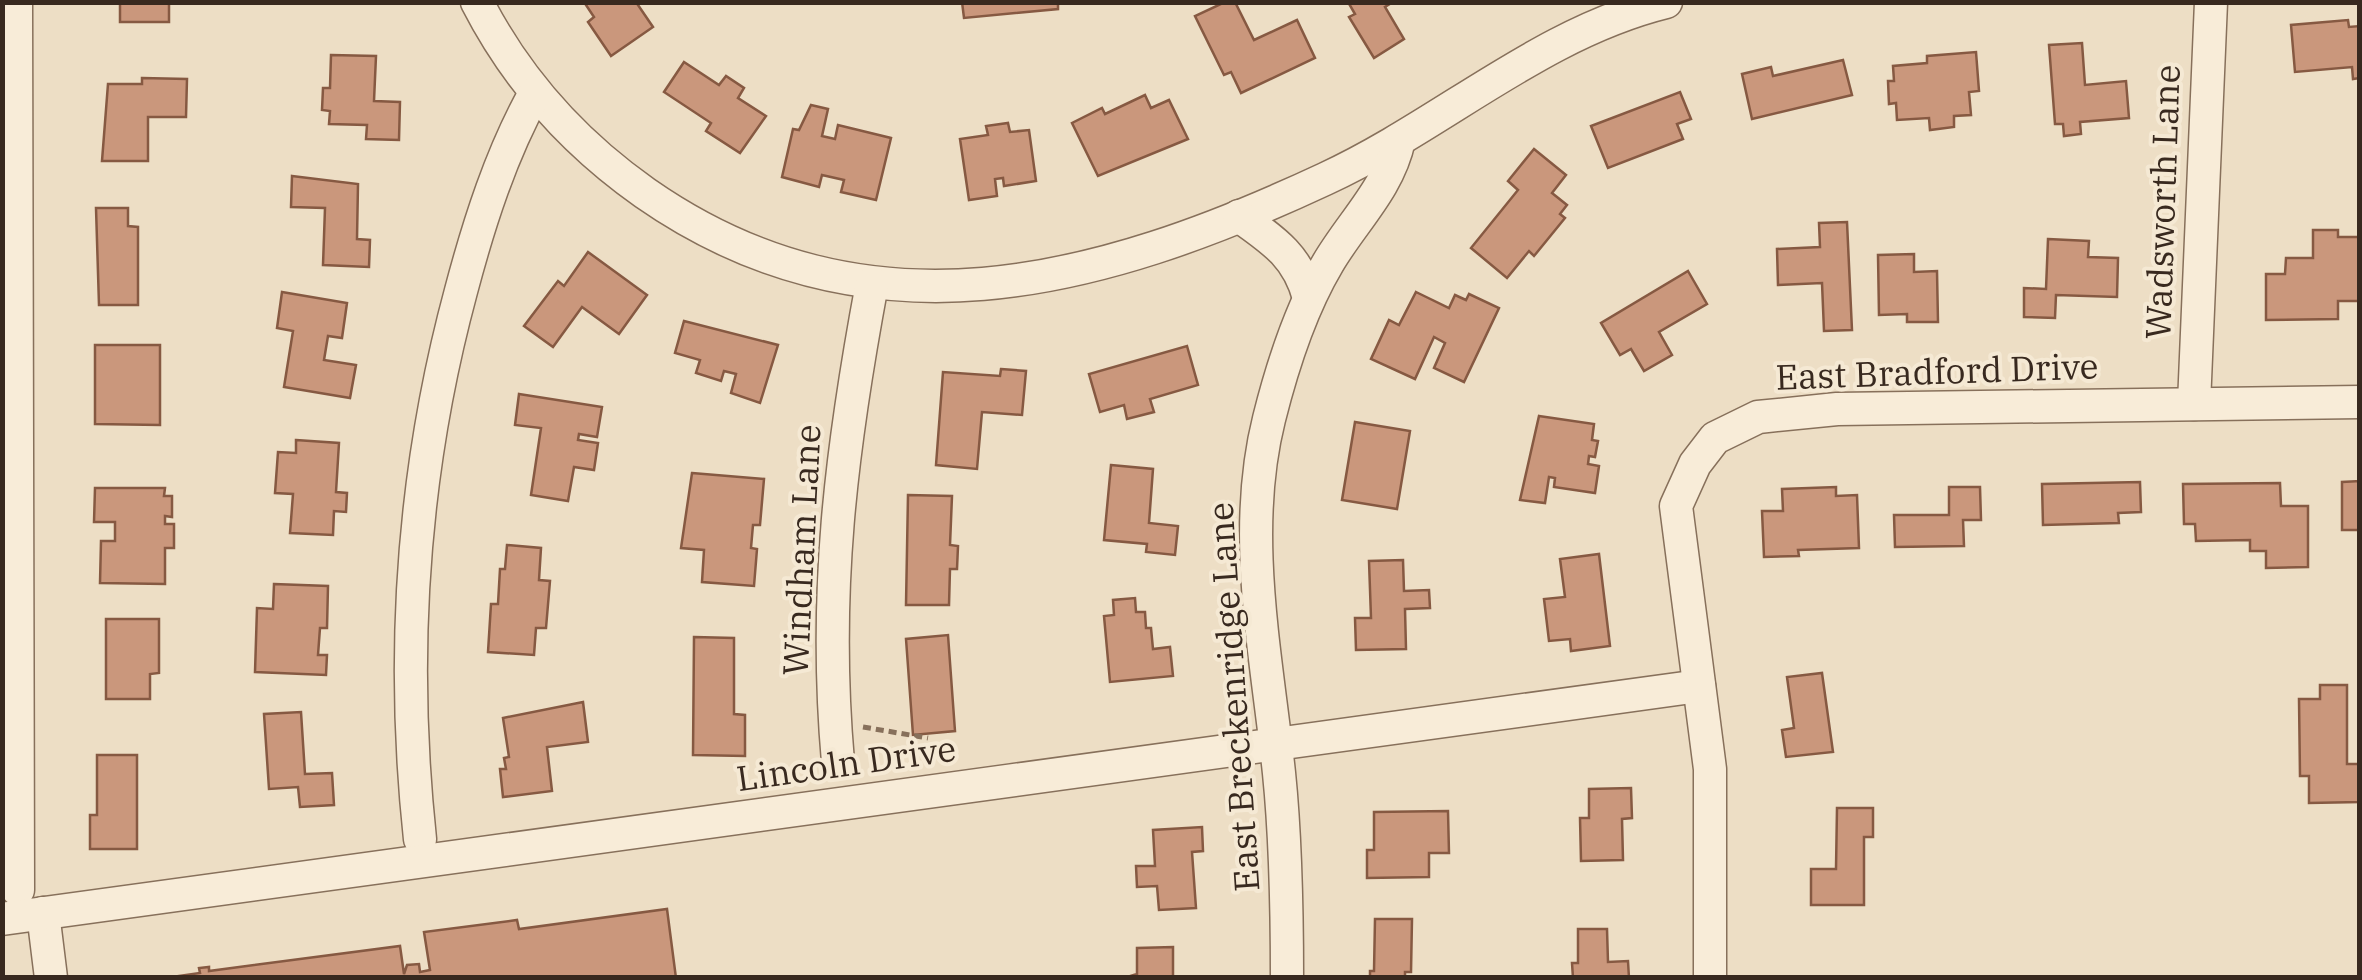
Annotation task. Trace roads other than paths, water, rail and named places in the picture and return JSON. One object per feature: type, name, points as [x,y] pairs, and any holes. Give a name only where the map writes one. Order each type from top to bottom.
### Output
[{"type":"street","points":[[10,905],[16,2]]},
{"type":"street","points":[[477,2],[536,93],[579,142],[676,215],[734,245],[802,269],[872,284],[962,288],[1034,279],[1123,256],[1239,216],[1327,178],[1399,140],[1533,56],[1589,28],[1666,2]]},
{"type":"street","name":"Wadsworth Lane","points":[[2194,404],[2211,2]]},
{"type":"street","points":[[420,839],[410,696],[410,597],[424,461],[436,388],[476,239],[505,156],[536,93]]},
{"type":"street","name":"East Breckenridge Lane","points":[[1287,978],[1287,864],[1257,559],[1259,474],[1268,421],[1309,298],[1328,262],[1393,168],[1399,140]]},
{"type":"street","points":[[1239,216],[1284,248],[1303,273],[1309,298]]},
{"type":"street","name":"Windham Lane","points":[[838,762],[831,636],[838,490],[872,284]]},
{"type":"street","name":"East Bradford Drive","points":[[1710,978],[1712,806],[1676,506],[1694,464],[1715,438],[1758,417],[1838,410],[2360,402]]},
{"type":"street","name":"Lincoln Drive","points":[[10,905],[42,914],[1700,686]]},
{"type":"street","points":[[42,914],[51,978]]}]
